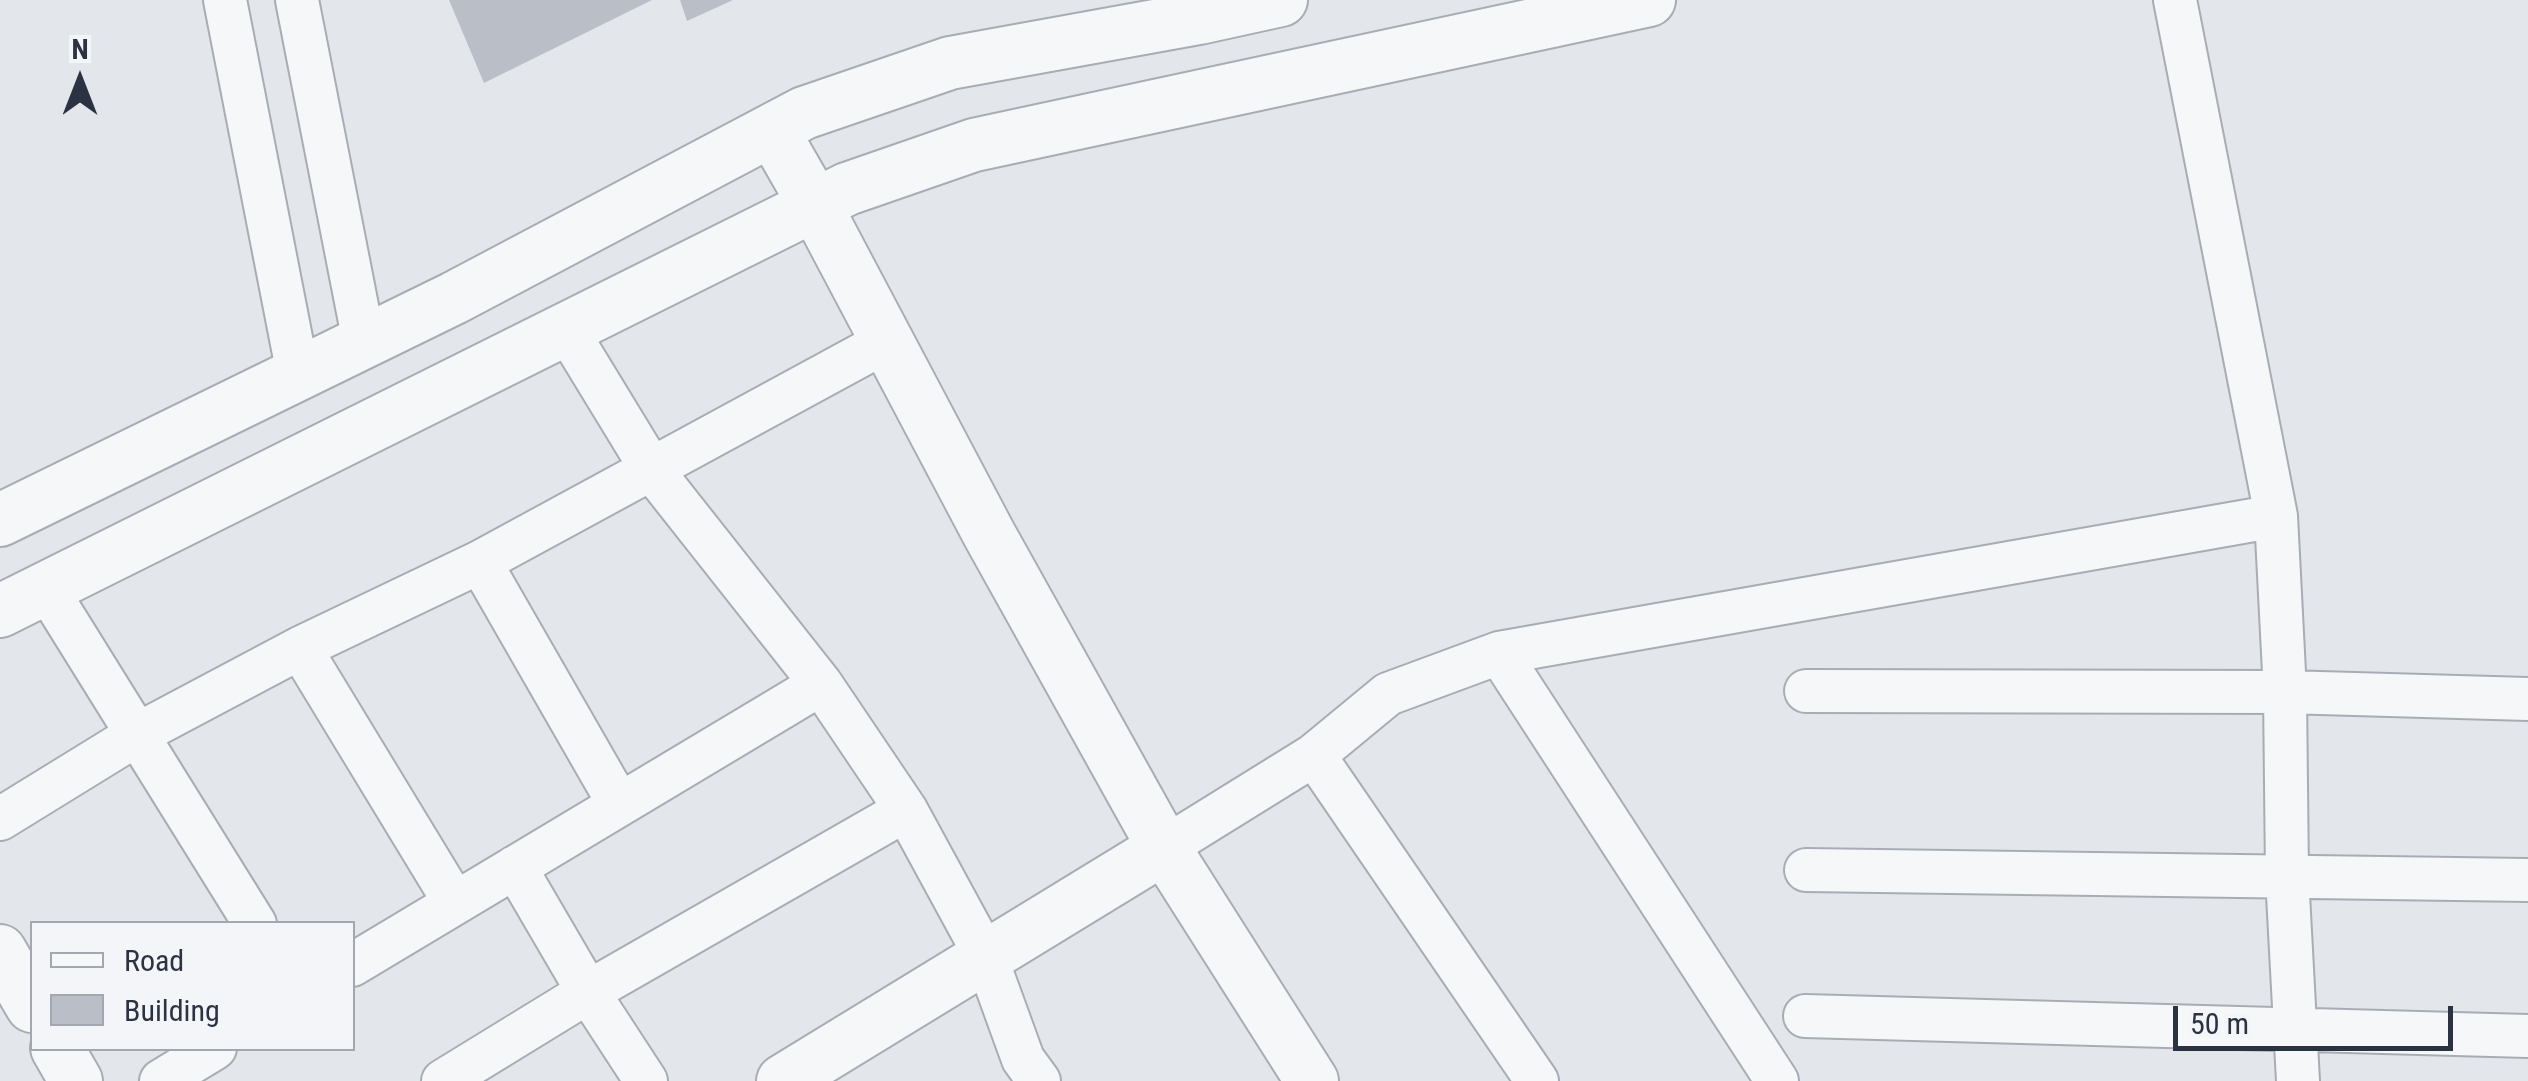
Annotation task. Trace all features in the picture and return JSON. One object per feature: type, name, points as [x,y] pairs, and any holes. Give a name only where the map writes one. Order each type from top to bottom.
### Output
[{"type":"street","points":[[225,0],[298,374]]},
{"type":"street","points":[[297,0],[364,342]]},
{"type":"street","points":[[0,520],[454,298],[804,113],[950,63],[1198,9],[1281,0]]},
{"type":"street","points":[[0,611],[847,188],[974,145],[1649,0]]},
{"type":"street","points":[[2175,0],[2276,516],[2285,692],[2287,876],[2298,1081]]},
{"type":"street","points":[[772,130],[816,205],[989,534],[1164,848],[1312,1081]]},
{"type":"street","points":[[566,329],[652,470],[820,684],[906,810],[986,958],[1018,1074]]},
{"type":"street","points":[[0,818],[138,734],[300,648],[480,562],[888,342]]},
{"type":"street","points":[[783,1081],[1314,756],[1388,694],[1499,654],[2276,516]]},
{"type":"street","points":[[480,562],[619,804]]},
{"type":"street","points":[[46,588],[252,921]]},
{"type":"street","points":[[300,648],[455,903]]},
{"type":"street","points":[[1499,654],[1777,1081]]},
{"type":"street","points":[[355,963],[820,684]]},
{"type":"street","points":[[1806,692],[2285,692],[2528,700]]},
{"type":"street","points":[[1314,756],[1537,1081]]},
{"type":"street","points":[[443,1081],[588,992],[906,810]]},
{"type":"street","points":[[516,867],[588,992],[646,1081]]},
{"type":"street","points":[[1806,870],[2528,880]]},
{"type":"street","points":[[0,951],[30,1003]]},
{"type":"street","points":[[1804,1016],[2528,1036]]},
{"type":"street","points":[[59,1051],[76,1081]]},
{"type":"street","points":[[161,1081],[210,1051]]},
{"type":"building","points":[[449,0],[652,0],[484,83]]},
{"type":"building","points":[[680,0],[733,0],[687,21]]}]
